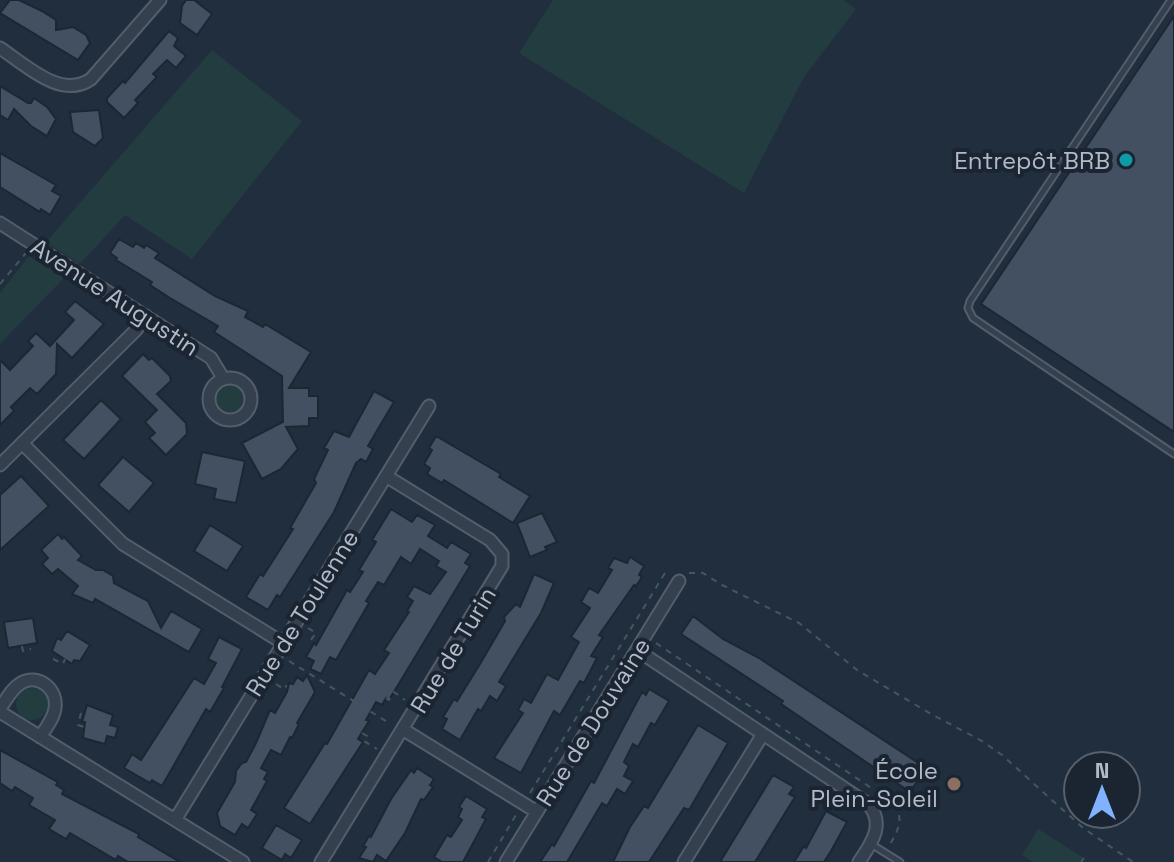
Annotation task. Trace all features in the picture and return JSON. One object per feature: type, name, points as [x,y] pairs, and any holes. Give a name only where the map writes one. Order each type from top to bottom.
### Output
[{"type":"street","points":[[0,48],[58,85],[80,85],[91,79],[160,0]]},
{"type":"street","name":"Avenue Augustin","points":[[0,223],[211,358],[223,378]]},
{"type":"street","points":[[0,465],[136,330],[146,316]]},
{"type":"street","name":"Rue de Toulenne","points":[[175,820],[429,406]]},
{"type":"street","points":[[22,443],[123,544],[283,643]]},
{"type":"street","name":"Rue de Turin","points":[[321,862],[387,756],[399,728],[417,708],[500,572],[503,560],[499,548],[490,540],[386,476]]},
{"type":"street","name":"Rue de Douvaine","points":[[506,862],[679,581]]},
{"type":"street","points":[[637,650],[766,729],[868,804],[877,821],[871,844],[859,862]]},
{"type":"street","points":[[40,737],[56,707],[54,695],[46,685],[33,680],[19,684],[0,711],[40,737],[243,862]]},
{"type":"street","points":[[399,728],[537,812]]},
{"type":"street","points":[[684,862],[766,729]]},
{"type":"lane","points":[[1171,0],[968,308],[973,318],[1174,454]]},
{"type":"lane","points":[[871,844],[900,862]]},
{"type":"path","points":[[0,284],[26,252]]},
{"type":"path","name":"Rue de Douvaine","points":[[530,792],[665,573]]},
{"type":"path","points":[[679,581],[687,573],[703,573],[799,623],[857,670],[1002,755],[1083,828],[1133,862]]},
{"type":"path","points":[[297,622],[316,633],[310,641],[314,643]]},
{"type":"path","points":[[657,644],[895,804],[901,819],[889,846]]},
{"type":"path","points":[[22,646],[23,651],[31,649]]},
{"type":"path","points":[[285,658],[399,728]]},
{"type":"path","points":[[53,659],[63,664],[65,659]]},
{"type":"path","points":[[263,676],[282,688],[284,685],[287,687]]},
{"type":"path","points":[[386,698],[389,700],[394,692],[417,708]]},
{"type":"path","points":[[81,713],[78,725],[84,727]]},
{"type":"path","points":[[766,729],[772,720]]},
{"type":"path","points":[[362,733],[367,736],[364,741],[387,756]]},
{"type":"path","name":"Rue de Douvaine","points":[[488,862],[517,814]]},
{"type":"path","points":[[1081,862],[1084,858]]},
{"type":"green space","points":[[553,0],[843,0],[856,9],[804,77],[744,193],[519,53]]},
{"type":"green space","points":[[212,50],[302,121],[192,259],[125,215],[80,264],[46,242]]},
{"type":"green space","points":[[29,256],[64,278],[0,344],[0,293]]},
{"type":"green space","points":[[230,383],[241,387],[245,398],[241,409],[230,413],[219,409],[215,398],[219,387]]},
{"type":"green space","points":[[32,688],[43,693],[48,704],[43,715],[32,720],[21,715],[16,704],[21,693]]},
{"type":"green space","points":[[1038,829],[1084,858],[1081,862],[1033,862],[1022,855]]},
{"type":"building","points":[[10,0],[19,0],[56,20],[56,30],[73,27],[86,35],[90,43],[78,60],[0,13]]},
{"type":"building","points":[[186,0],[194,0],[212,14],[197,35],[180,23]]},
{"type":"building","name":"Entrepôt BRB","points":[[1174,16],[1174,432],[981,304]]},
{"type":"building","points":[[169,31],[178,38],[174,46],[186,56],[176,68],[167,60],[153,74],[157,77],[135,100],[138,103],[124,118],[107,102],[107,98],[123,81],[125,83]]},
{"type":"building","points":[[0,86],[28,103],[34,98],[47,107],[56,119],[47,136],[14,109],[8,120],[0,115]]},
{"type":"building","points":[[99,110],[103,138],[95,146],[73,132],[70,112]]},
{"type":"building","points":[[0,153],[56,185],[52,191],[61,196],[50,215],[0,187]]},
{"type":"building","points":[[119,239],[133,247],[136,243],[144,248],[146,245],[159,253],[155,258],[215,296],[248,311],[245,317],[263,327],[265,324],[311,352],[289,388],[309,388],[309,396],[318,396],[318,418],[309,418],[309,426],[286,427],[298,449],[281,469],[262,479],[242,443],[283,422],[282,376],[214,332],[218,326],[170,298],[150,285],[152,282],[116,260],[110,253]]},
{"type":"building","points":[[75,301],[104,324],[72,358],[57,344],[56,374],[37,394],[30,388],[11,407],[14,411],[0,425],[0,360],[10,370],[33,346],[28,341],[36,333],[50,346],[74,320],[65,312]]},
{"type":"building","points":[[143,354],[149,360],[152,358],[170,376],[171,381],[157,394],[186,423],[187,434],[166,455],[149,438],[155,433],[145,422],[157,410],[122,376]]},
{"type":"building","points":[[374,391],[394,402],[368,446],[373,449],[366,462],[361,459],[356,463],[334,512],[280,597],[277,595],[268,610],[246,597],[293,529],[290,528],[316,483],[314,479],[328,450],[324,448],[334,431],[349,437]]},
{"type":"building","points":[[101,400],[121,419],[84,459],[63,440]]},
{"type":"building","points":[[436,436],[501,474],[499,477],[530,496],[513,523],[444,480],[442,483],[427,474],[430,468],[424,464]]},
{"type":"building","points":[[202,452],[245,461],[236,503],[214,499],[216,489],[195,484]]},
{"type":"building","points":[[123,457],[154,483],[129,512],[98,485]]},
{"type":"building","points":[[21,476],[49,506],[0,550],[0,495]]},
{"type":"building","points":[[391,509],[412,522],[417,515],[435,525],[428,536],[447,548],[451,542],[471,554],[465,563],[470,566],[389,700],[386,698],[382,705],[376,702],[358,739],[363,742],[310,824],[284,808],[327,744],[369,670],[375,674],[389,653],[384,650],[409,612],[413,601],[407,597],[414,586],[430,594],[446,572],[436,566],[439,561],[420,549],[411,564],[401,557],[384,585],[378,582],[366,601],[369,603],[336,660],[330,657],[321,674],[310,669],[314,661],[306,657],[347,590],[350,592],[363,572],[359,570],[376,542],[372,540]]},
{"type":"building","points":[[542,513],[557,542],[530,557],[517,523]]},
{"type":"building","points":[[210,525],[243,546],[227,571],[194,551]]},
{"type":"building","points":[[58,534],[82,556],[78,560],[96,570],[103,570],[113,576],[114,583],[148,601],[161,628],[171,611],[202,629],[189,652],[95,599],[93,603],[72,594],[78,586],[58,569],[52,574],[42,564],[48,558],[41,550]]},
{"type":"building","points":[[630,557],[644,566],[639,575],[642,577],[599,635],[603,637],[591,656],[597,658],[584,683],[580,681],[560,715],[554,711],[521,773],[494,758],[523,713],[518,710],[524,699],[531,703],[547,674],[558,680],[579,642],[571,637],[590,608],[581,602],[589,588],[598,593],[612,570],[608,568],[614,558],[627,563]]},
{"type":"building","points":[[534,574],[554,583],[541,613],[499,682],[506,686],[497,701],[490,696],[481,711],[478,709],[460,740],[442,729],[447,719],[443,717],[480,664],[505,621],[504,617],[516,604],[520,607]]},
{"type":"building","points":[[693,616],[723,639],[759,658],[926,768],[910,792],[781,704],[783,701],[681,634]]},
{"type":"building","points":[[33,618],[37,643],[8,648],[4,622]]},
{"type":"building","points":[[67,631],[90,645],[80,661],[74,660],[72,664],[52,651],[57,638],[61,640]]},
{"type":"building","points":[[219,637],[242,649],[210,712],[206,709],[162,786],[152,780],[150,783],[124,768],[132,754],[141,760],[194,678],[204,684],[216,663],[208,659]]},
{"type":"building","points":[[307,675],[315,692],[281,755],[271,750],[261,768],[268,772],[264,779],[267,781],[251,810],[257,814],[248,828],[242,824],[235,835],[220,826],[217,813],[235,782],[236,771],[246,762],[256,743],[270,710],[275,713],[289,683],[293,684],[297,677],[303,681]]},
{"type":"building","points":[[649,689],[669,701],[655,725],[651,723],[638,747],[633,744],[624,762],[629,766],[624,776],[633,781],[625,794],[617,789],[607,806],[602,803],[567,862],[540,862],[552,844],[554,846],[591,781],[594,783],[642,692],[646,695]]},
{"type":"building","points":[[87,705],[113,715],[110,725],[118,727],[115,738],[107,736],[105,744],[83,738],[85,722],[82,722]]},
{"type":"building","points":[[698,725],[728,743],[689,810],[684,808],[649,862],[613,862],[630,827],[644,806],[648,808]]},
{"type":"building","points":[[0,750],[58,782],[56,785],[64,790],[62,794],[139,834],[138,837],[180,862],[128,862],[118,856],[116,860],[70,833],[66,839],[49,829],[55,820],[29,805],[33,798],[15,787],[12,791],[0,783]]},
{"type":"building","points":[[417,768],[434,779],[430,785],[433,787],[424,800],[421,799],[405,833],[386,861],[377,855],[373,862],[359,858],[391,799],[411,770],[414,773]]},
{"type":"building","points":[[773,775],[794,787],[789,794],[795,797],[755,862],[720,862]]},
{"type":"building","points":[[466,796],[487,809],[482,817],[486,819],[463,862],[442,862],[434,857],[447,835],[451,837],[462,820],[458,817],[462,809],[459,807]]},
{"type":"building","points":[[826,811],[847,822],[831,851],[824,862],[794,862],[804,846],[806,848]]},
{"type":"building","points":[[276,825],[302,840],[291,858],[285,854],[282,860],[262,848]]},
{"type":"place","name":"Entrepôt BRB","points":[[1126,160]]},
{"type":"place","name":"École Plein-Soleil","points":[[954,784]]}]
